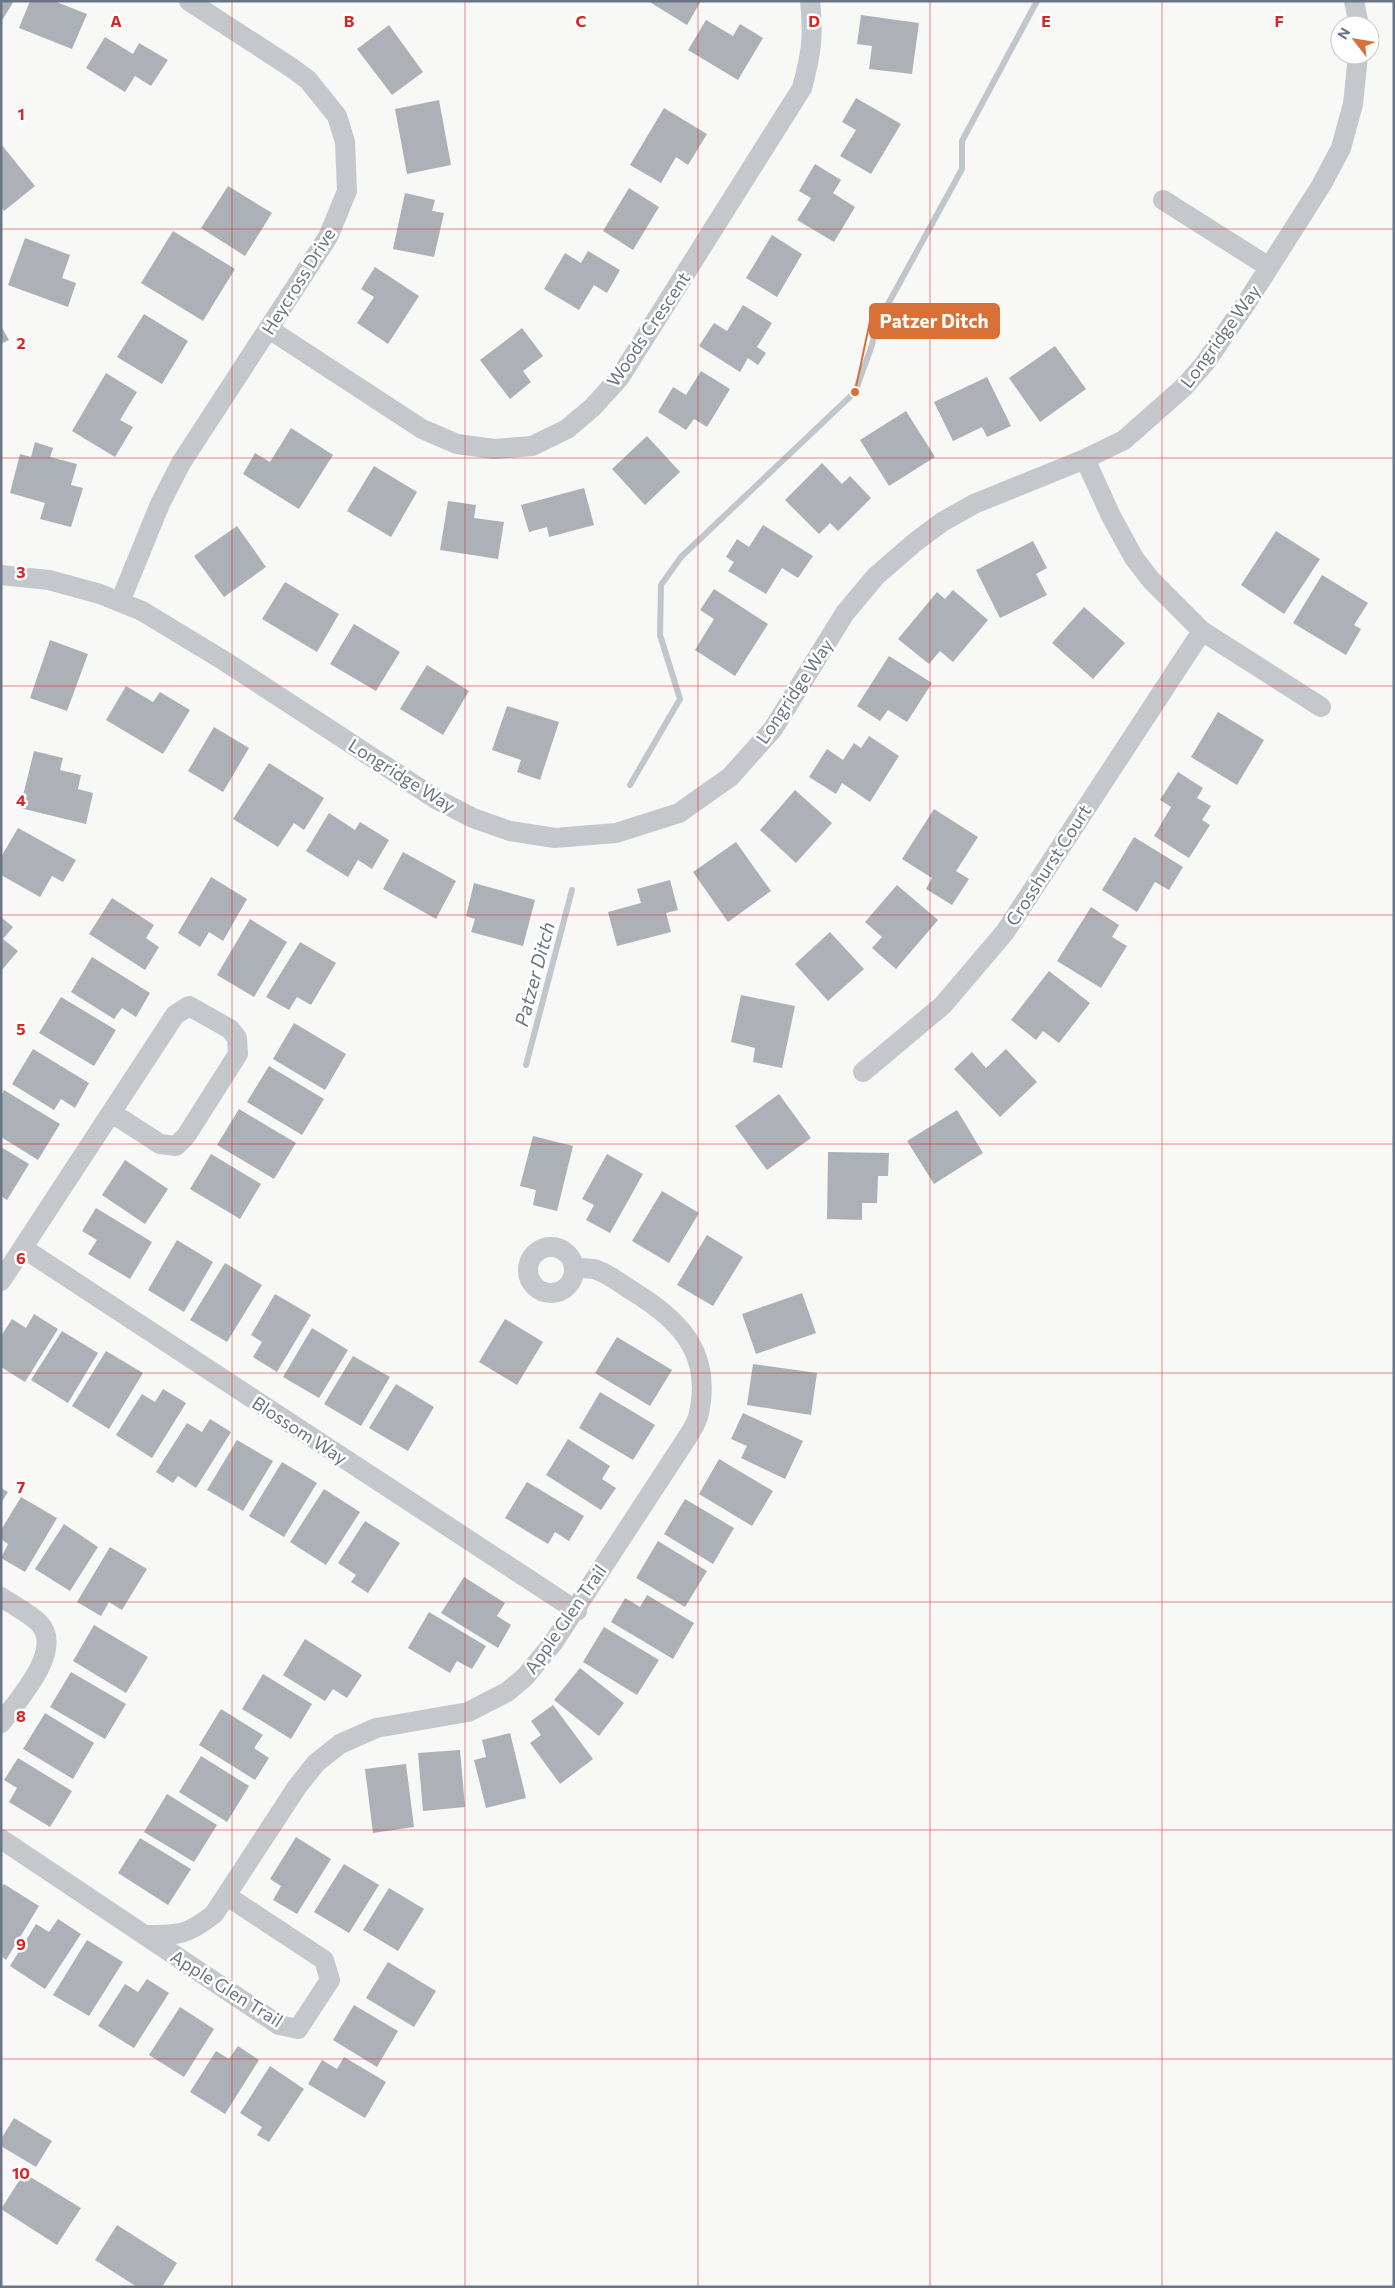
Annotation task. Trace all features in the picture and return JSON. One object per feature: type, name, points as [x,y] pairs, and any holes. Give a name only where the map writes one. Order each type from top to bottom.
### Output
[{"type":"street","name":"Heycross Drive","points":[[120,602],[160,504],[181,463],[328,237],[340,212],[346,191],[345,142],[337,116],[324,97],[308,80],[189,1]]},
{"type":"street","name":"Woods Crescent","points":[[269,329],[422,429],[457,444],[494,449],[532,446],[567,429],[593,407],[620,376],[802,88],[810,60],[813,31],[810,1]]},
{"type":"street","points":[[1354,1],[1357,15]]},
{"type":"street","name":"Longridge Way","points":[[1,575],[49,580],[120,602],[142,611],[226,662],[436,799],[473,818],[510,831],[555,838],[616,833],[679,812],[730,777],[773,729],[845,614],[876,576],[914,543],[942,522],[974,504],[1085,459],[1124,440],[1184,387],[1205,362],[1322,184],[1340,148],[1353,104],[1357,65]]},
{"type":"street","points":[[1163,200],[1269,267]]},
{"type":"street","points":[[1085,459],[1111,516],[1134,558],[1151,580],[1202,631],[1321,707]]},
{"type":"street","name":"Crosshurst Court","points":[[862,1072],[943,1006],[1005,932],[1202,631]]},
{"type":"street","points":[[1,1281],[175,1015],[189,1006],[230,1029],[237,1038],[238,1054],[186,1136],[176,1146],[160,1144],[112,1113]]},
{"type":"street","name":"Blossom Way","points":[[23,1248],[576,1610]]},
{"type":"street","name":"Apple Glen Trail","points":[[144,1935],[177,1935],[198,1927],[214,1914],[297,1787],[316,1762],[340,1744],[376,1728],[468,1712],[507,1692],[536,1664],[576,1610],[698,1419],[702,1384],[698,1358],[690,1341],[669,1316],[639,1295],[595,1270],[574,1268]]},
{"type":"street","points":[[1,1597],[40,1624],[47,1635],[48,1648],[41,1666],[1,1724]]},
{"type":"street","name":"Apple Glen Trail","points":[[1,1840],[279,2025],[298,2029],[330,1980],[324,1960],[227,1896]]},
{"type":"building","points":[[1,1],[14,1],[1,22]]},
{"type":"building","points":[[30,1],[54,1],[87,14],[72,49],[19,28]]},
{"type":"building","points":[[648,1],[701,1],[687,25]]},
{"type":"building","points":[[861,15],[919,23],[912,74],[869,69],[872,46],[857,44]]},
{"type":"building","points":[[706,20],[733,36],[740,24],[763,38],[738,80],[688,50]]},
{"type":"building","points":[[389,25],[423,72],[392,95],[357,49]]},
{"type":"building","points":[[105,37],[133,54],[139,43],[168,60],[151,86],[135,76],[125,92],[86,68]]},
{"type":"building","points":[[856,98],[901,124],[871,174],[840,156],[856,130],[842,122]]},
{"type":"building","points":[[439,100],[451,165],[407,174],[395,109]]},
{"type":"building","points":[[664,108],[707,134],[688,165],[676,157],[661,183],[630,165]]},
{"type":"building","points":[[1,144],[35,186],[4,211],[1,207]]},
{"type":"building","points":[[815,164],[841,180],[833,193],[855,207],[834,242],[797,220],[811,198],[799,191]]},
{"type":"building","points":[[228,186],[272,213],[245,256],[201,228]]},
{"type":"building","points":[[629,188],[659,207],[633,250],[603,231]]},
{"type":"building","points":[[405,193],[435,200],[432,211],[444,213],[434,257],[393,249]]},
{"type":"building","points":[[173,231],[235,269],[203,321],[141,283]]},
{"type":"building","points":[[772,235],[802,254],[777,297],[746,278]]},
{"type":"building","points":[[25,238],[70,255],[62,278],[76,283],[68,307],[8,285]]},
{"type":"building","points":[[588,251],[620,270],[607,293],[594,285],[579,310],[544,289],[565,253],[581,263]]},
{"type":"building","points":[[375,267],[419,296],[388,344],[357,323],[374,297],[361,289]]},
{"type":"building","points":[[743,305],[772,323],[757,347],[766,353],[758,365],[748,358],[740,372],[699,346],[714,323],[727,331]]},
{"type":"building","points":[[144,314],[188,341],[162,384],[117,357]]},
{"type":"building","points":[[1,326],[9,340],[1,344]]},
{"type":"building","points":[[522,328],[543,356],[523,371],[531,382],[510,399],[480,360]]},
{"type":"building","points":[[1055,346],[1086,389],[1040,422],[1009,378]]},
{"type":"building","points":[[701,371],[730,389],[707,427],[694,419],[686,430],[658,412],[673,387],[686,395]]},
{"type":"building","points":[[106,373],[137,392],[120,420],[133,427],[115,457],[72,431]]},
{"type":"building","points":[[987,377],[1011,426],[987,437],[982,427],[953,441],[934,402]]},
{"type":"building","points":[[906,411],[935,457],[889,486],[860,440]]},
{"type":"building","points":[[291,428],[333,455],[299,509],[243,474],[255,453],[270,462]]},
{"type":"building","points":[[647,436],[680,472],[645,505],[612,469]]},
{"type":"building","points":[[35,442],[53,448],[50,457],[77,464],[71,485],[83,488],[71,527],[40,519],[45,503],[10,493],[20,454],[31,457]]},
{"type":"building","points":[[822,463],[842,484],[850,476],[871,498],[838,531],[830,523],[819,534],[785,500]]},
{"type":"building","points":[[374,466],[417,492],[391,537],[347,511]]},
{"type":"building","points":[[584,488],[594,525],[549,537],[547,527],[529,532],[521,505]]},
{"type":"building","points":[[448,501],[476,505],[474,518],[504,522],[498,559],[440,550]]},
{"type":"building","points":[[763,525],[813,556],[798,578],[782,568],[766,594],[728,571],[734,562],[726,557],[737,539],[749,547]]},
{"type":"building","points":[[237,526],[266,567],[224,597],[194,556]]},
{"type":"building","points":[[1276,531],[1320,559],[1284,614],[1241,585]]},
{"type":"building","points":[[1033,541],[1047,568],[1036,574],[1047,595],[1000,618],[976,570]]},
{"type":"building","points":[[1322,575],[1368,603],[1354,625],[1361,629],[1346,655],[1293,623]]},
{"type":"building","points":[[285,582],[339,614],[317,652],[262,619]]},
{"type":"building","points":[[714,589],[768,624],[735,676],[695,650],[714,619],[700,610]]},
{"type":"building","points":[[953,590],[988,620],[953,662],[940,651],[929,664],[898,639],[937,592],[945,599]]},
{"type":"building","points":[[1084,607],[1125,643],[1093,679],[1052,643]]},
{"type":"building","points":[[354,624],[400,652],[376,691],[330,664]]},
{"type":"building","points":[[50,640],[88,654],[67,711],[30,698]]},
{"type":"building","points":[[889,656],[932,683],[907,722],[888,710],[880,721],[857,706]]},
{"type":"building","points":[[427,665],[469,691],[443,735],[400,709]]},
{"type":"building","points":[[126,686],[153,702],[160,692],[190,710],[163,754],[106,720]]},
{"type":"building","points":[[507,706],[559,722],[540,780],[517,772],[521,760],[492,750]]},
{"type":"building","points":[[1218,712],[1264,740],[1237,785],[1191,757]]},
{"type":"building","points":[[214,727],[249,748],[223,792],[188,771]]},
{"type":"building","points":[[869,736],[899,756],[870,802],[842,783],[836,794],[809,777],[827,749],[843,760],[854,743],[861,748]]},
{"type":"building","points":[[34,751],[63,758],[60,770],[81,775],[78,789],[93,793],[86,824],[20,808]]},
{"type":"building","points":[[269,763],[324,798],[304,830],[294,823],[278,847],[233,819]]},
{"type":"building","points":[[1178,772],[1203,788],[1197,798],[1211,806],[1202,820],[1210,825],[1189,858],[1154,836],[1171,807],[1160,800]]},
{"type":"building","points":[[795,790],[832,823],[796,863],[760,830]]},
{"type":"building","points":[[934,809],[978,837],[956,871],[969,879],[952,905],[926,889],[932,878],[902,859]]},
{"type":"building","points":[[329,813],[355,830],[360,822],[389,840],[372,869],[358,860],[348,877],[306,851]]},
{"type":"building","points":[[18,828],[76,860],[63,882],[52,876],[40,897],[1,875],[1,857]]},
{"type":"building","points":[[1134,837],[1183,867],[1169,890],[1155,882],[1137,912],[1102,890]]},
{"type":"building","points":[[736,842],[771,891],[728,922],[693,872]]},
{"type":"building","points":[[403,852],[456,881],[436,919],[383,889]]},
{"type":"building","points":[[211,877],[247,899],[223,941],[209,932],[200,947],[178,933]]},
{"type":"building","points":[[670,880],[678,910],[666,913],[671,932],[617,946],[608,912],[641,903],[637,889]]},
{"type":"building","points":[[474,883],[535,900],[523,946],[471,932],[475,919],[466,916]]},
{"type":"building","points":[[897,885],[938,920],[896,969],[872,948],[882,937],[865,922]]},
{"type":"building","points":[[112,898],[154,925],[146,938],[159,947],[145,970],[89,934]]},
{"type":"building","points":[[1091,907],[1119,925],[1112,937],[1127,946],[1101,988],[1057,961]]},
{"type":"building","points":[[1,917],[13,927],[3,939],[18,951],[1,971]]},
{"type":"building","points":[[250,919],[287,942],[254,997],[217,975]]},
{"type":"building","points":[[830,932],[864,969],[828,1001],[795,964]]},
{"type":"building","points":[[300,942],[336,963],[311,1005],[297,997],[289,1010],[266,997]]},
{"type":"building","points":[[92,957],[150,993],[136,1017],[122,1008],[114,1019],[71,992]]},
{"type":"building","points":[[1049,971],[1090,1003],[1059,1043],[1043,1031],[1036,1040],[1011,1020]]},
{"type":"building","points":[[741,995],[795,1006],[782,1068],[753,1062],[755,1048],[731,1042]]},
{"type":"building","points":[[61,997],[116,1030],[94,1066],[39,1033]]},
{"type":"building","points":[[294,1023],[346,1054],[325,1090],[273,1059]]},
{"type":"building","points":[[33,1049],[89,1083],[75,1108],[61,1099],[54,1110],[12,1084]]},
{"type":"building","points":[[1006,1049],[1037,1082],[1000,1117],[954,1069],[972,1052],[986,1068]]},
{"type":"building","points":[[269,1066],[324,1099],[302,1135],[247,1102]]},
{"type":"building","points":[[4,1090],[60,1124],[38,1160],[1,1137],[1,1096]]},
{"type":"building","points":[[779,1094],[811,1138],[767,1170],[735,1126]]},
{"type":"building","points":[[239,1109],[296,1143],[274,1179],[217,1145]]},
{"type":"building","points":[[957,1110],[983,1153],[934,1184],[907,1141]]},
{"type":"building","points":[[533,1136],[573,1146],[557,1211],[533,1205],[536,1190],[520,1186]]},
{"type":"building","points":[[1,1147],[29,1164],[7,1200],[1,1196]]},
{"type":"building","points":[[828,1152],[889,1153],[888,1176],[878,1176],[877,1203],[862,1203],[862,1220],[827,1219]]},
{"type":"building","points":[[211,1154],[261,1184],[240,1219],[190,1189]]},
{"type":"building","points":[[607,1154],[643,1174],[610,1233],[586,1220],[594,1205],[582,1199]]},
{"type":"building","points":[[125,1160],[168,1189],[145,1224],[102,1195]]},
{"type":"building","points":[[662,1191],[699,1213],[669,1263],[632,1241]]},
{"type":"building","points":[[96,1208],[152,1242],[130,1279],[88,1254],[97,1240],[82,1231]]},
{"type":"building","points":[[707,1235],[743,1257],[713,1306],[677,1285]]},
{"type":"building","points":[[177,1240],[213,1262],[184,1312],[148,1290]]},
{"type":"building","points":[[225,1263],[262,1285],[227,1342],[190,1320]]},
{"type":"building","points":[[802,1293],[816,1333],[756,1354],[742,1314]]},
{"type":"building","points":[[275,1294],[311,1315],[277,1372],[253,1357],[262,1342],[251,1335]]},
{"type":"building","points":[[34,1314],[58,1329],[25,1382],[1,1367],[1,1336],[12,1319],[26,1328]]},
{"type":"building","points":[[505,1319],[543,1342],[517,1385],[479,1362]]},
{"type":"building","points":[[312,1328],[348,1350],[319,1398],[283,1377]]},
{"type":"building","points":[[62,1331],[98,1353],[68,1403],[31,1380]]},
{"type":"building","points":[[617,1337],[672,1370],[650,1406],[595,1373]]},
{"type":"building","points":[[106,1351],[143,1373],[109,1429],[72,1406]]},
{"type":"building","points":[[353,1356],[390,1377],[361,1426],[324,1404]]},
{"type":"building","points":[[753,1364],[817,1373],[811,1415],[747,1405]]},
{"type":"building","points":[[396,1384],[434,1407],[408,1451],[369,1428]]},
{"type":"building","points":[[163,1389],[186,1403],[152,1458],[116,1435],[142,1394],[155,1402]]},
{"type":"building","points":[[600,1392],[655,1425],[633,1460],[579,1428]]},
{"type":"building","points":[[743,1413],[803,1441],[785,1479],[741,1458],[747,1446],[731,1439]]},
{"type":"building","points":[[210,1419],[231,1432],[196,1488],[178,1476],[173,1483],[156,1472],[187,1423],[202,1432]]},
{"type":"building","points":[[568,1439],[610,1466],[602,1479],[616,1488],[601,1510],[546,1475]]},
{"type":"building","points":[[237,1440],[273,1461],[243,1511],[207,1490]]},
{"type":"building","points":[[719,1459],[773,1491],[752,1526],[699,1494]]},
{"type":"building","points":[[282,1462],[317,1483],[284,1537],[249,1516]]},
{"type":"building","points":[[527,1482],[584,1516],[569,1541],[555,1532],[548,1544],[505,1518]]},
{"type":"building","points":[[1,1488],[8,1492],[1,1503]]},
{"type":"building","points":[[324,1489],[360,1512],[326,1565],[290,1542]]},
{"type":"building","points":[[21,1497],[57,1518],[25,1572],[1,1558],[8,1544],[1,1539],[1,1530]]},
{"type":"building","points":[[685,1499],[734,1528],[713,1564],[664,1534]]},
{"type":"building","points":[[365,1521],[400,1543],[368,1593],[351,1582],[356,1575],[338,1563]]},
{"type":"building","points":[[64,1524],[98,1547],[70,1591],[35,1569]]},
{"type":"building","points":[[658,1541],[707,1571],[685,1607],[636,1578]]},
{"type":"building","points":[[110,1547],[147,1569],[122,1610],[109,1602],[101,1616],[77,1602]]},
{"type":"building","points":[[464,1577],[505,1603],[497,1616],[511,1625],[498,1648],[441,1613]]},
{"type":"building","points":[[647,1595],[694,1623],[673,1659],[611,1622],[625,1598],[640,1607]]},
{"type":"building","points":[[429,1612],[486,1646],[472,1669],[457,1661],[450,1673],[408,1648]]},
{"type":"building","points":[[94,1625],[148,1657],[126,1693],[73,1661]]},
{"type":"building","points":[[604,1627],[659,1660],[637,1695],[583,1662]]},
{"type":"building","points":[[305,1639],[362,1675],[347,1698],[333,1689],[325,1701],[283,1675]]},
{"type":"building","points":[[580,1668],[624,1703],[599,1736],[554,1700]]},
{"type":"building","points":[[71,1672],[126,1704],[105,1739],[50,1707]]},
{"type":"building","points":[[263,1674],[312,1704],[291,1739],[242,1709]]},
{"type":"building","points":[[553,1705],[593,1759],[560,1784],[530,1743],[541,1735],[531,1721]]},
{"type":"building","points":[[221,1709],[263,1735],[254,1748],[269,1758],[255,1780],[199,1745]]},
{"type":"building","points":[[45,1713],[94,1743],[73,1779],[23,1749]]},
{"type":"building","points":[[510,1733],[526,1798],[486,1808],[474,1760],[486,1757],[482,1740]]},
{"type":"building","points":[[460,1750],[465,1807],[423,1811],[418,1753]]},
{"type":"building","points":[[201,1756],[249,1786],[227,1822],[179,1792]]},
{"type":"building","points":[[18,1758],[72,1791],[50,1827],[9,1802],[17,1788],[4,1780]]},
{"type":"building","points":[[406,1764],[414,1827],[373,1833],[365,1769]]},
{"type":"building","points":[[167,1794],[217,1825],[194,1862],[144,1832]]},
{"type":"building","points":[[296,1837],[331,1859],[297,1914],[273,1900],[281,1886],[270,1879]]},
{"type":"building","points":[[140,1838],[191,1869],[168,1905],[118,1873]]},
{"type":"building","points":[[344,1864],[379,1885],[349,1933],[314,1912]]},
{"type":"building","points":[[4,1884],[39,1906],[6,1960],[1,1956],[1,1888]]},
{"type":"building","points":[[389,1888],[424,1909],[398,1951],[363,1930]]},
{"type":"building","points":[[58,1919],[81,1934],[45,1989],[10,1966],[36,1924],[49,1932]]},
{"type":"building","points":[[87,1940],[123,1962],[89,2016],[53,1995]]},
{"type":"building","points":[[388,1962],[436,1991],[414,2027],[366,1998]]},
{"type":"building","points":[[147,1979],[169,1993],[134,2048],[98,2026],[125,1984],[138,1992]]},
{"type":"building","points":[[354,2005],[398,2031],[377,2067],[333,2040]]},
{"type":"building","points":[[180,2007],[214,2029],[184,2077],[149,2055]]},
{"type":"building","points":[[238,2046],[259,2060],[225,2114],[190,2092],[216,2051],[229,2059]]},
{"type":"building","points":[[344,2057],[386,2082],[365,2118],[308,2084],[322,2060],[337,2069]]},
{"type":"building","points":[[270,2066],[304,2089],[269,2142],[257,2135],[262,2127],[240,2113]]},
{"type":"building","points":[[14,2118],[52,2141],[36,2167],[1,2146],[1,2139]]},
{"type":"building","points":[[24,2173],[81,2208],[57,2245],[1,2209]]},
{"type":"building","points":[[117,2225],[177,2263],[162,2287],[137,2287],[95,2260]]},
{"type":"waterway","name":"Patzer Ditch","points":[[630,785],[680,699],[660,635],[661,585],[681,557],[855,392],[872,345],[876,326],[962,169],[962,141],[1037,1]]},
{"type":"waterway","name":"Patzer Ditch","points":[[526,1065],[572,890]]},
{"type":"place","name":"Patzer Ditch","points":[[855,392]]}]
